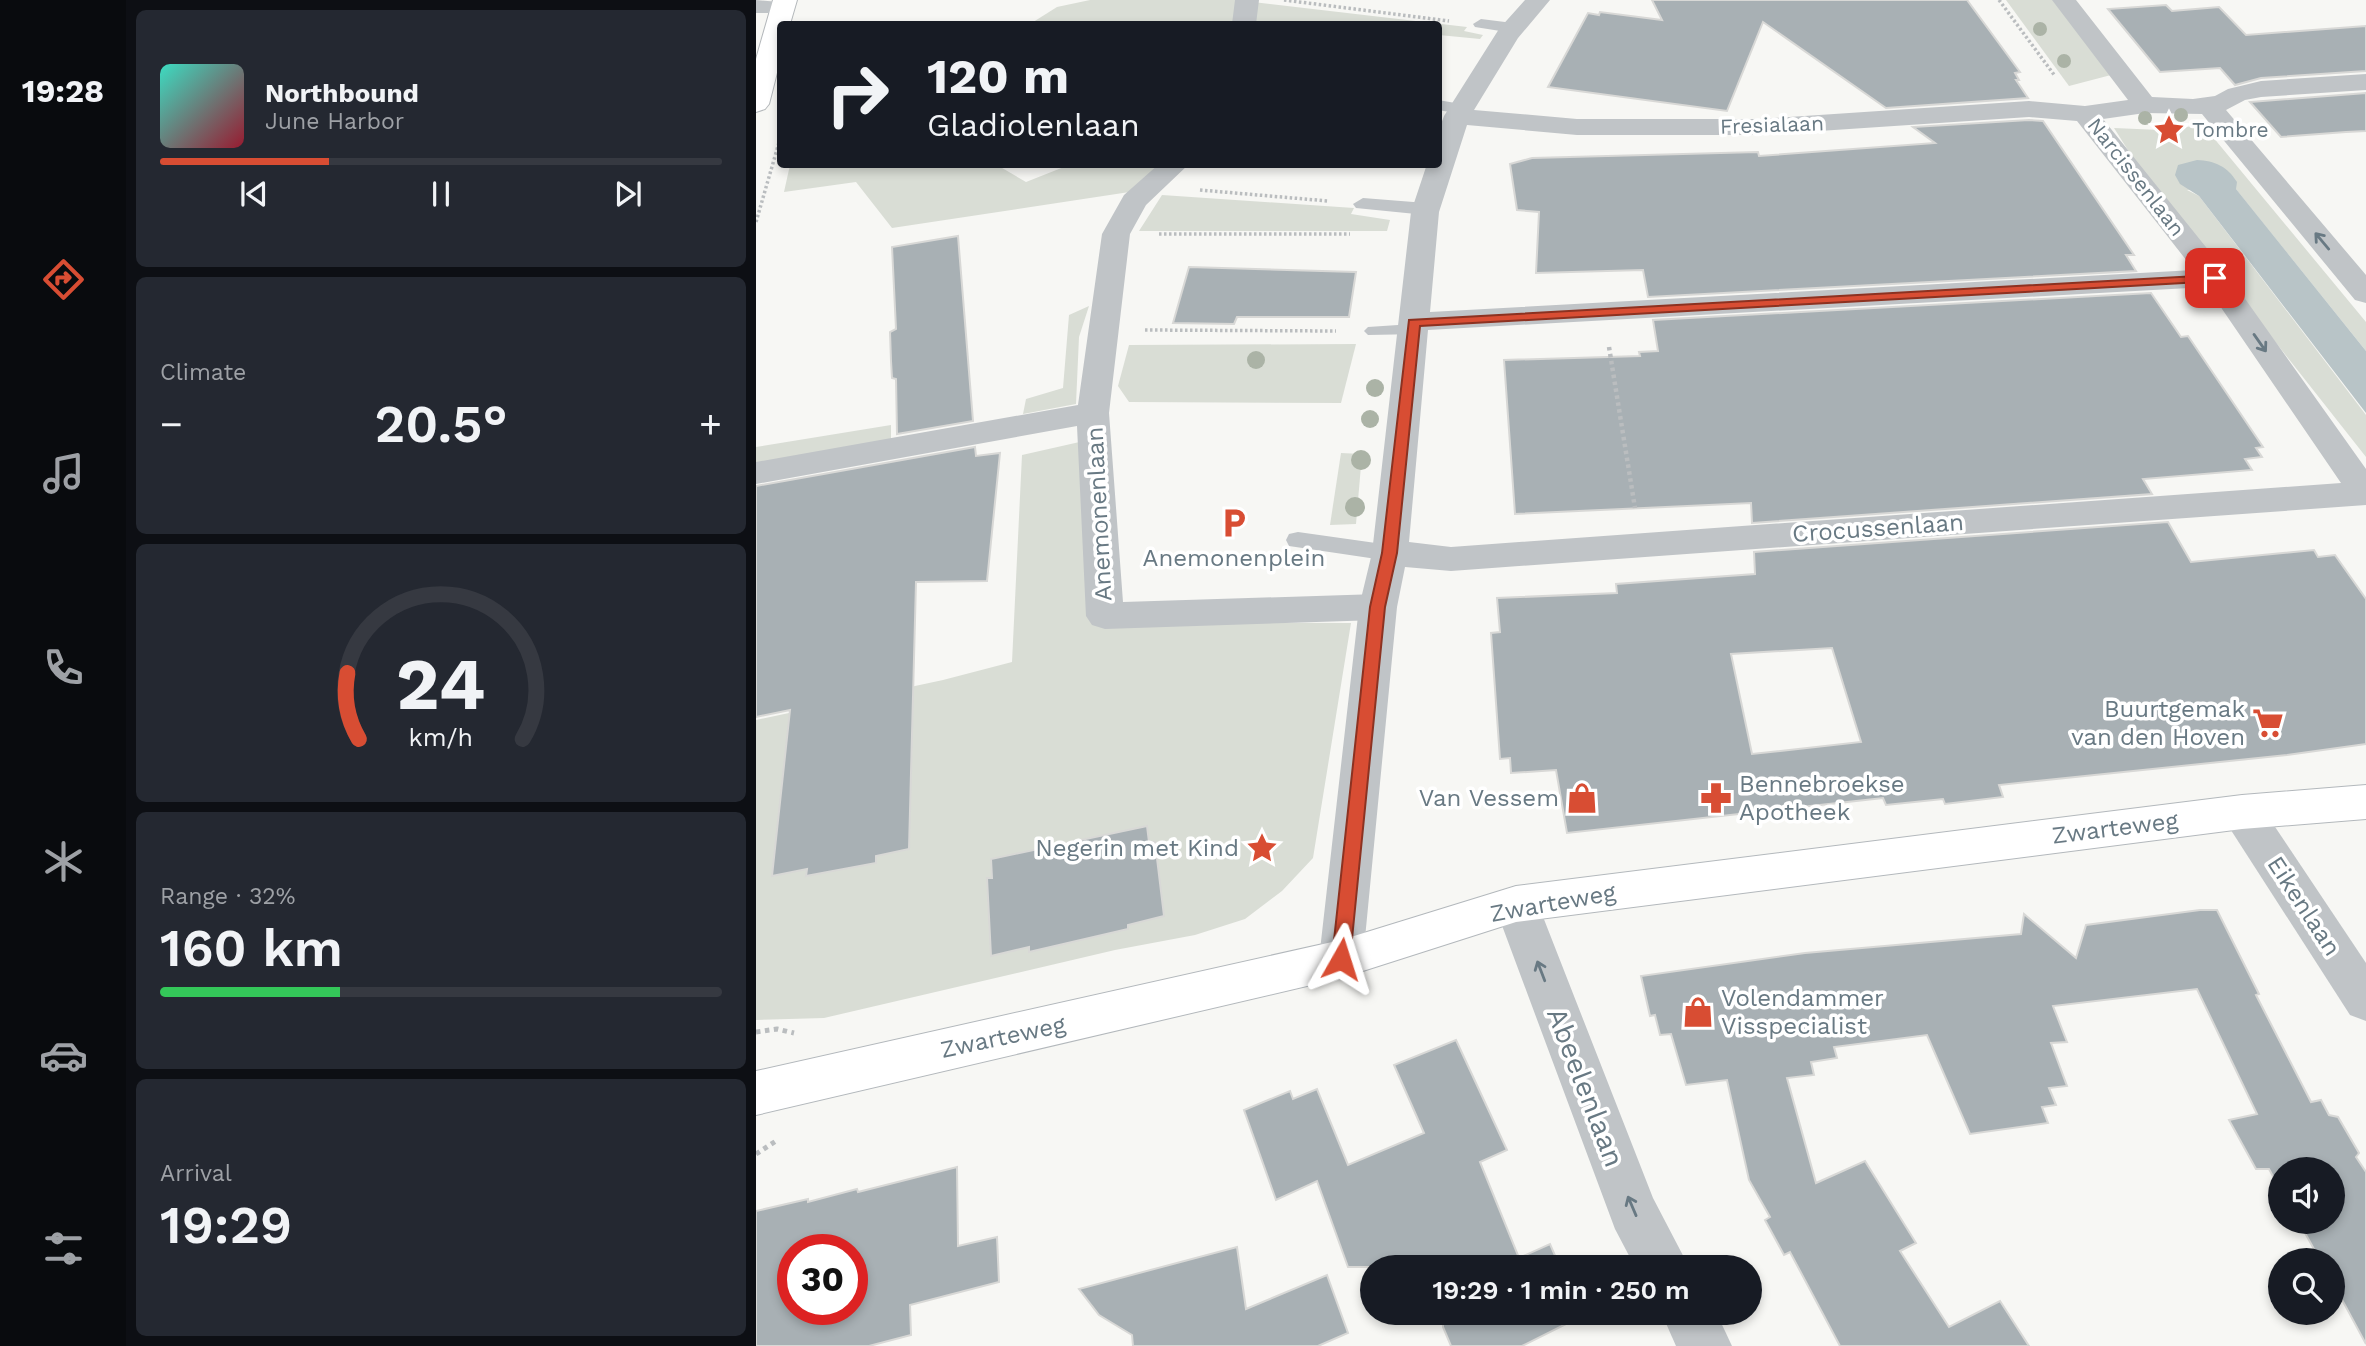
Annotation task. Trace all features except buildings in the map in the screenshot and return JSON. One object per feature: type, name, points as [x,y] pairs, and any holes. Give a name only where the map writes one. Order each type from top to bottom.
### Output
[{"type":"main road","points":[[778,21],[783,4]]},
{"type":"main road","points":[[756,104],[777,26]]},
{"type":"main road","name":"Zwarteweg","points":[[756,1093],[1341,959],[1516,904],[2242,812],[2366,802]]},
{"type":"street","points":[[1244,21],[1247,0]]},
{"type":"street","points":[[1442,150],[1452,110],[1513,28],[1538,0]]},
{"type":"street","points":[[2064,0],[2145,105]]},
{"type":"street","points":[[756,6],[783,4]]},
{"type":"street","points":[[2366,82],[2261,89],[2244,92],[2209,106],[2366,294]]},
{"type":"street","name":"Narcissenlaan","points":[[2084,113],[2145,105],[2209,106]]},
{"type":"street","name":"Fresialaan","points":[[1452,110],[1577,127],[1759,127],[2029,109],[2084,113]]},
{"type":"street","name":"Narcissenlaan","points":[[2084,113],[2215,278],[2366,493]]},
{"type":"street","name":"Anemonenlaan","points":[[1171,168],[1134,201],[1116,234],[1106,330],[1093,413],[1105,616],[1378,607]]},
{"type":"street","points":[[1341,959],[1378,607],[1390,553],[1424,221],[1437,168]]},
{"type":"street","points":[[1413,326],[1604,312],[2215,278]]},
{"type":"street","points":[[756,473],[1093,413]]},
{"type":"street","name":"Crocussenlaan","points":[[1390,553],[1451,559],[2366,493]]},
{"type":"street","name":"Eikenlaan","points":[[2242,812],[2366,1001]]},
{"type":"street","name":"Abeelenlaan","points":[[1516,904],[1633,1212],[1656,1255]]},
{"type":"street","points":[[1694,1325],[1705,1346]]},
{"type":"lane","points":[[1481,24],[1513,28]]},
{"type":"lane","points":[[1363,204],[1424,221]]},
{"type":"lane","points":[[1376,331],[1413,326]]},
{"type":"lane","points":[[1298,540],[1390,553]]},
{"type":"path","points":[[1283,0],[1481,24]]},
{"type":"path","points":[[1999,0],[2084,113]]},
{"type":"path","points":[[756,222],[777,149]]},
{"type":"path","points":[[1150,186],[1363,204]]},
{"type":"path","points":[[1116,234],[1424,221]]},
{"type":"path","points":[[1604,312],[1641,545]]},
{"type":"path","points":[[1106,330],[1376,331]]},
{"type":"shaded area","points":[[1090,0],[1237,0],[1234,21],[1035,21],[1057,7]]},
{"type":"shaded area","points":[[2006,0],[2053,0],[2111,75],[2069,86]]},
{"type":"shaded area","points":[[1253,2],[1416,21],[1255,21]]},
{"type":"shaded area","points":[[1442,24],[1467,27],[1464,31],[1483,35],[1480,39],[1442,35]]},
{"type":"shaded area","points":[[2203,125],[2366,322],[2366,351],[2235,188],[2187,190],[2199,196],[2366,415],[2366,457],[2143,174],[2114,128],[2160,130]]},
{"type":"shaded area","points":[[2197,160],[2220,165],[2229,172],[2237,182],[2236,189],[2366,351],[2366,413],[2199,196],[2180,184],[2175,175],[2178,165]]},
{"type":"shaded area","points":[[789,168],[1002,168],[1026,182],[1061,168],[1159,168],[1136,191],[892,228],[856,182],[784,192]]},
{"type":"shaded area","points":[[1162,195],[1354,208],[1351,214],[1390,220],[1387,231],[1139,231]]},
{"type":"shaded area","points":[[1089,306],[1079,337],[1076,404],[1023,414],[1026,399],[1063,388],[1069,315]]},
{"type":"shaded area","points":[[1356,344],[1341,403],[1129,402],[1118,386],[1129,345]]},
{"type":"shaded area","points":[[891,425],[891,442],[756,465],[756,447]]},
{"type":"shaded area","points":[[1084,441],[1095,622],[1351,623],[1313,858],[1282,891],[1245,919],[1195,935],[1115,950],[824,1018],[756,1020],[756,720],[943,680],[1012,662],[1022,455]]},
{"type":"shaded area","points":[[1341,453],[1362,454],[1356,524],[1330,525]]},
{"type":"place","name":"Tombre","points":[[2169,130]]},
{"type":"place","name":"Anemonenplein","points":[[1234,523]]},
{"type":"place","name":"Buurtgemak van den Hoven","points":[[2268,723]]},
{"type":"place","name":"Van Vessem","points":[[1582,798]]},
{"type":"place","name":"Bennebroekse Apotheek","points":[[1716,798]]},
{"type":"place","name":"Negerin met Kind","points":[[1262,848]]},
{"type":"place","name":"Volendammer Visspecialist","points":[[1698,1012]]},
{"type":"route","points":[[1341,959],[1378,607],[1390,553],[1414,322],[2215,278]]}]
